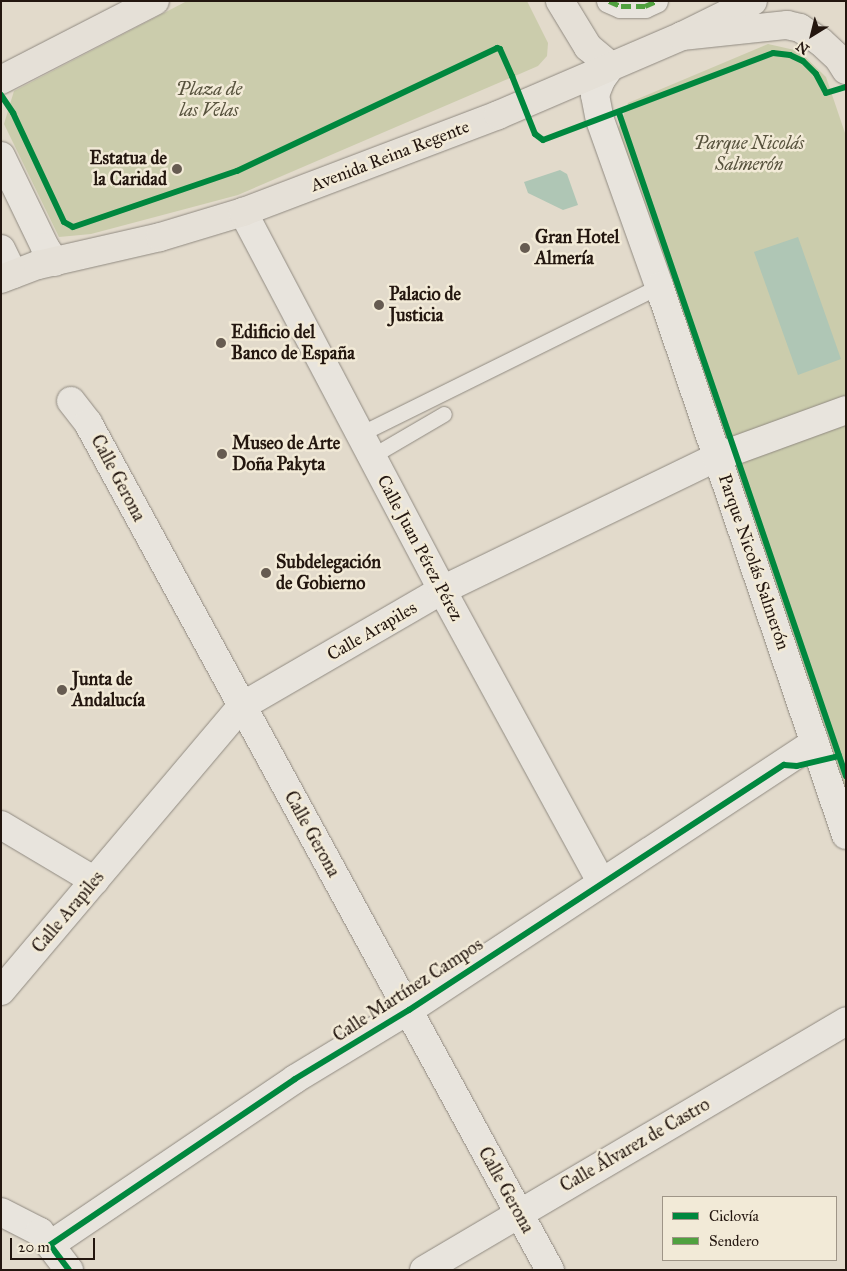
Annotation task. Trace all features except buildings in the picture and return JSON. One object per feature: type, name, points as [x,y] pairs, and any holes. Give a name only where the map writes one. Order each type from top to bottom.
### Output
[{"type":"main road","points":[[1,80],[155,1]]},
{"type":"main road","points":[[560,1],[588,47],[612,66]]},
{"type":"main road","name":"Avenida Reina Regente","points":[[7,277],[55,262],[160,237],[243,212],[498,115],[682,36],[753,1]]},
{"type":"main road","points":[[682,36],[787,25],[800,28],[821,42],[831,50],[846,70]]},
{"type":"street","points":[[609,1],[621,6],[645,6],[656,1]]},
{"type":"street","name":"Parque Nicolás Salmerón","points":[[612,66],[601,80],[595,95],[600,120],[718,457],[846,835]]},
{"type":"street","points":[[1,156],[45,247],[55,262]]},
{"type":"street","name":"Calle Juan Pérez Pérez","points":[[243,212],[442,590],[601,882]]},
{"type":"street","points":[[1,250],[7,277]]},
{"type":"street","name":"Calle Gerona","points":[[71,401],[93,431],[550,1270]]},
{"type":"street","name":"Calle Arapiles","points":[[1,991],[242,706],[442,590],[718,457],[846,410]]},
{"type":"street","name":"Calle Martínez Campos","points":[[50,1245],[295,1079],[409,1010],[815,742]]},
{"type":"street","points":[[1,825],[95,880]]},
{"type":"street","name":"Calle Álvarez de Castro","points":[[424,1270],[846,1021]]},
{"type":"street","points":[[1,1212],[40,1232],[69,1270]]},
{"type":"lane","points":[[366,445],[659,286]]},
{"type":"lane","points":[[366,445],[444,414]]},
{"type":"green space","name":"Plaza de las Velas","points":[[187,1],[527,1],[548,43],[547,56],[538,66],[238,195],[91,234],[59,237],[4,124],[14,91]]},
{"type":"green space","name":"Parque Nicolás Salmerón","points":[[768,44],[799,51],[826,77],[846,136],[846,800],[616,134],[628,103]]},
{"type":"shaded area","points":[[560,170],[567,174],[578,205],[563,210],[528,193],[524,182]]},
{"type":"shaded area","points":[[798,237],[841,359],[798,375],[754,252]]},
{"type":"marked path","points":[[609,1],[621,6],[645,6],[656,1]]},
{"type":"cycle path","points":[[1,95],[13,113],[64,222],[73,227],[237,171],[497,48],[500,49],[512,76],[535,134],[543,140],[773,53],[790,55],[803,61],[816,74],[826,93],[846,87]]},
{"type":"cycle path","points":[[619,113],[846,776]]},
{"type":"cycle path","points":[[69,1270],[50,1245],[295,1079],[409,1010],[784,765],[797,766],[839,756]]},
{"type":"place","name":"Estatua de la Caridad","points":[[177,169]]},
{"type":"place","name":"Gran Hotel Almería","points":[[525,248]]},
{"type":"place","name":"Palacio de Justicia","points":[[379,305]]},
{"type":"place","name":"Edificio del Banco de España","points":[[221,343]]},
{"type":"place","name":"Museo de Arte Doña Pakyta","points":[[222,454]]},
{"type":"place","name":"Subdelegación de Gobierno","points":[[266,573]]},
{"type":"place","name":"Junta de Andalucía","points":[[62,690]]}]
